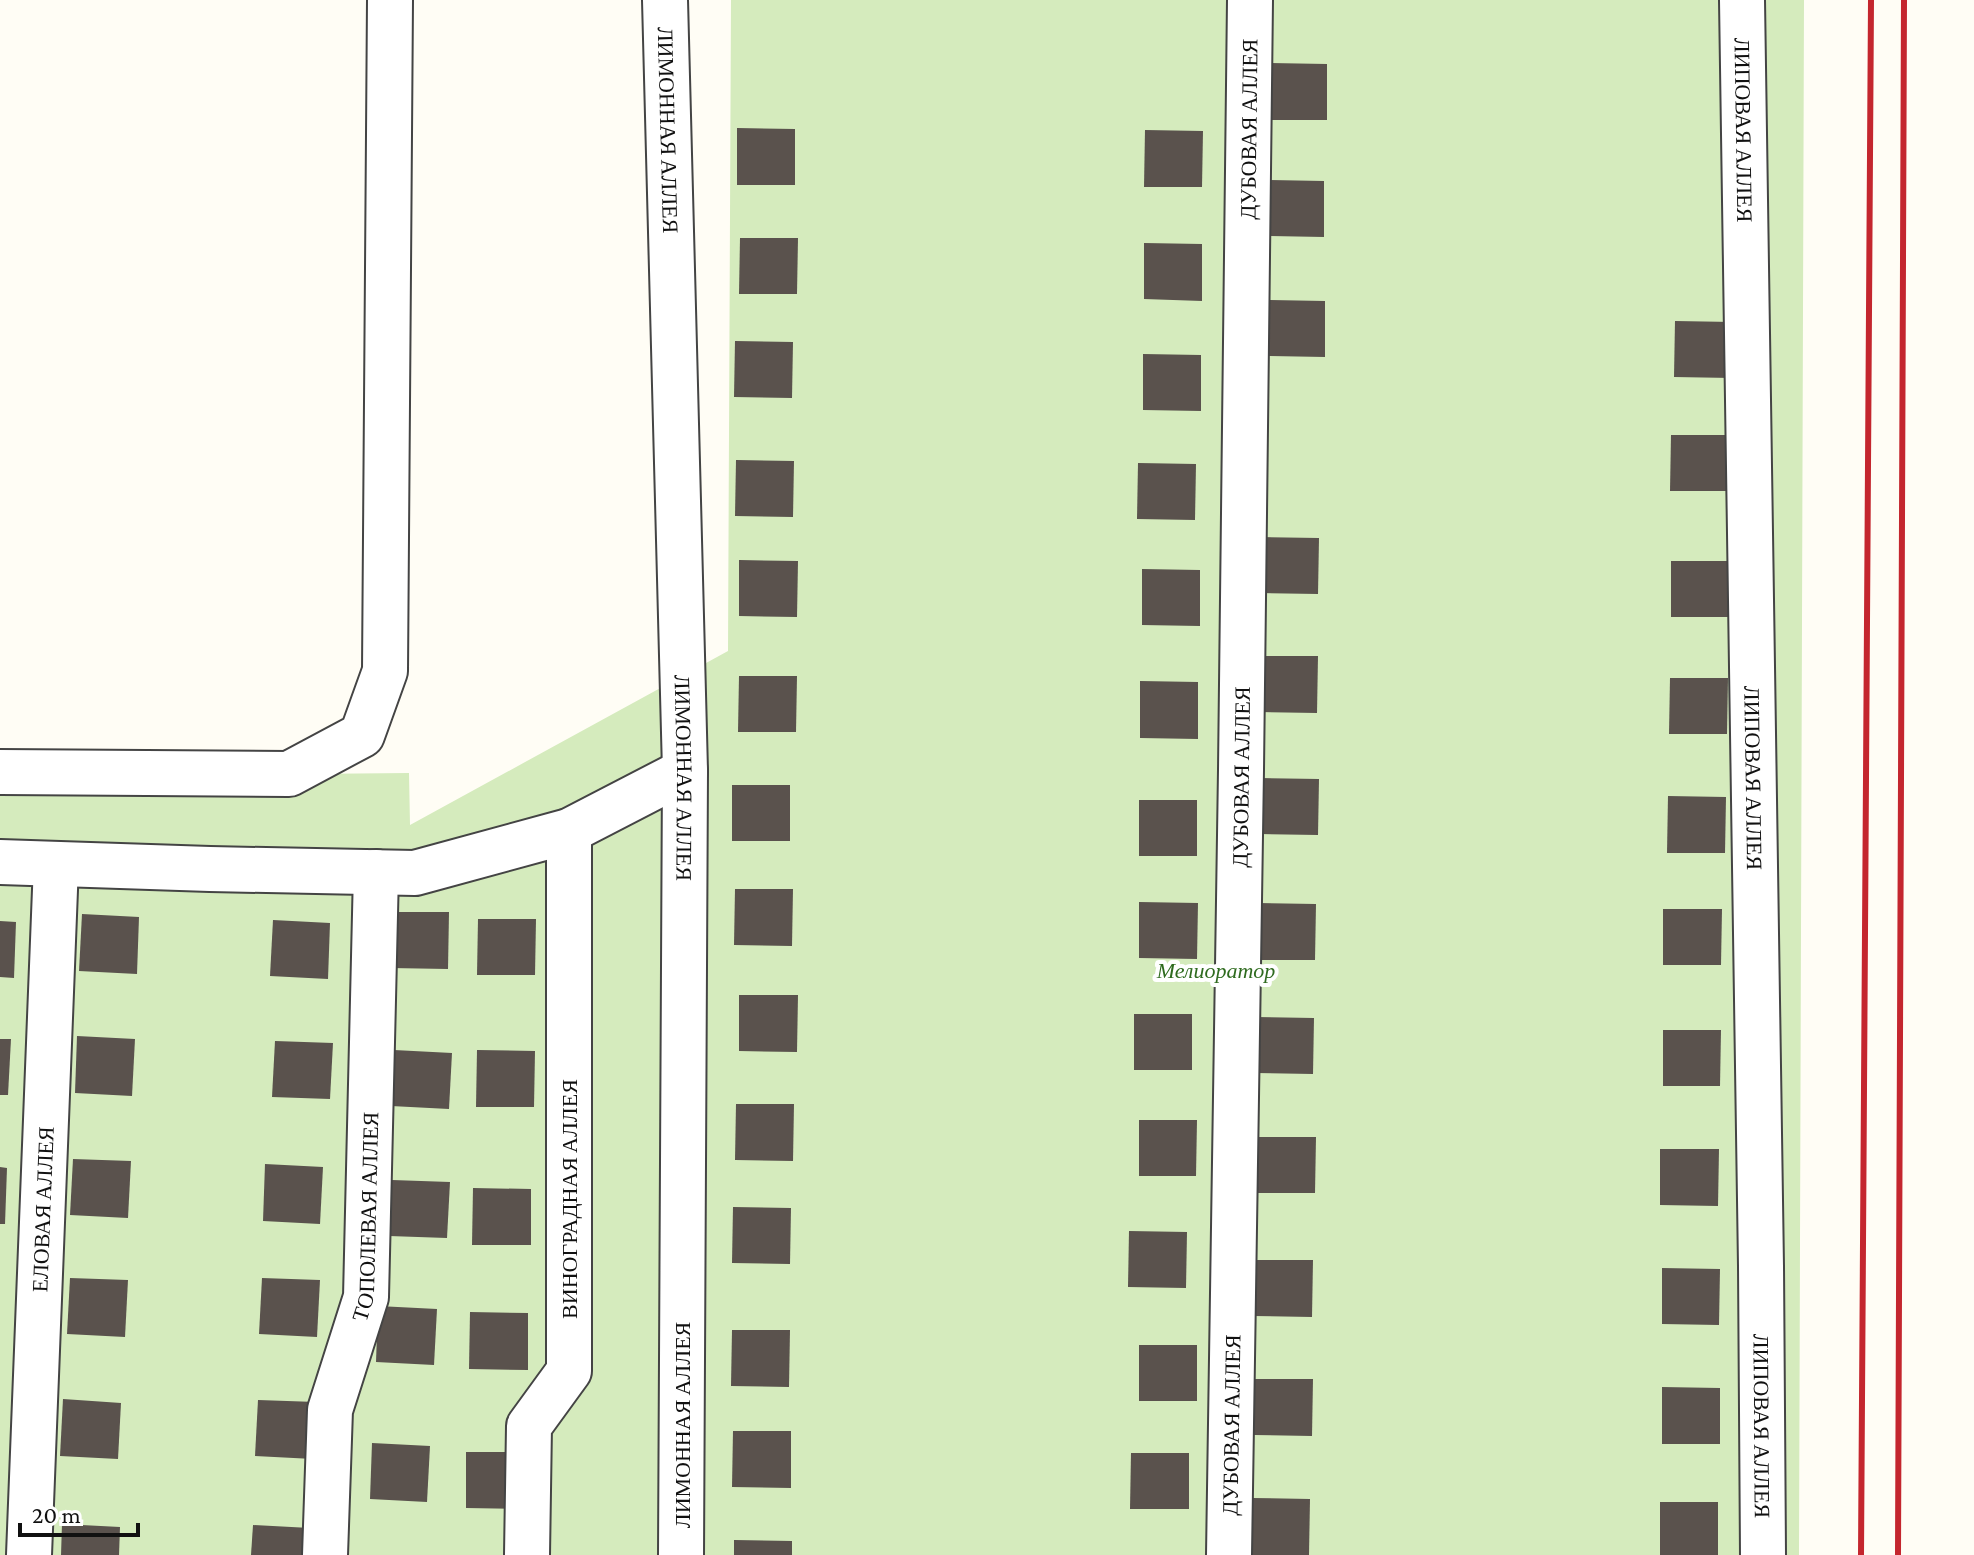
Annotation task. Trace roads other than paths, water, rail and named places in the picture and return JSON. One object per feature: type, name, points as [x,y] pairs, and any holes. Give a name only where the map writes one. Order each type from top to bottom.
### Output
[{"type":"street","points":[[0,772],[289,774],[362,735],[385,671],[390,0]]},
{"type":"street","name":"ЛИМОННАЯ АЛЛЕЯ","points":[[665,0],[685,771],[681,1555]]},
{"type":"street","name":"ДУБОВАЯ АЛЛЕЯ","points":[[1229,1555],[1250,0]]},
{"type":"street","name":"ЛИПОВАЯ АЛЛЕЯ","points":[[1742,0],[1763,1555]]},
{"type":"street","points":[[0,862],[415,873],[569,831],[685,771]]},
{"type":"street","name":"ВИНОГРАДНАЯ АЛЛЕЯ","points":[[527,1555],[529,1426],[569,1371],[569,831]]},
{"type":"street","name":"ЕЛОВАЯ АЛЛЕЯ","points":[[29,1555],[56,864]]},
{"type":"street","name":"ТОПОЛЕВАЯ АЛЛЕЯ","points":[[325,1555],[330,1410],[366,1297],[376,872]]},
{"type":"railway","points":[[1861,1555],[1871,0]]},
{"type":"railway","points":[[1898,1555],[1904,0]]},
{"type":"park label","name":"Мелиоратор","points":[[1216,970]]}]
